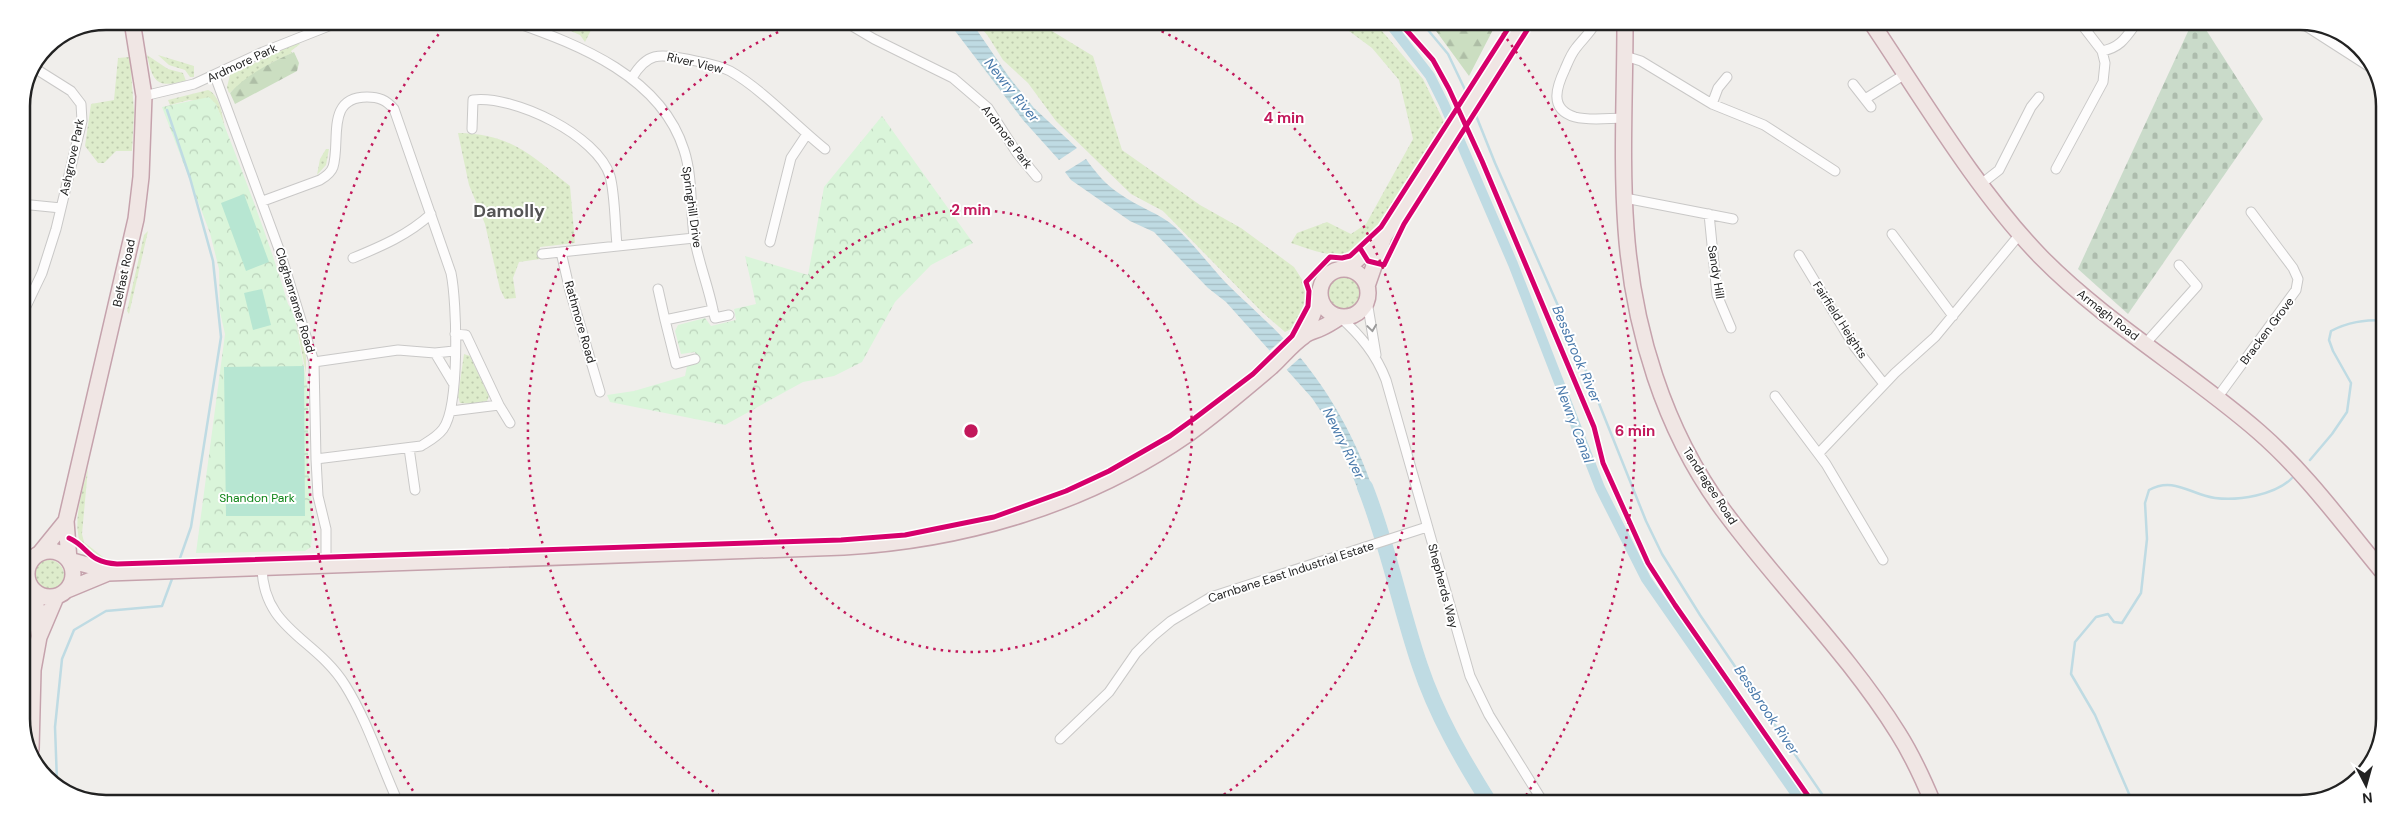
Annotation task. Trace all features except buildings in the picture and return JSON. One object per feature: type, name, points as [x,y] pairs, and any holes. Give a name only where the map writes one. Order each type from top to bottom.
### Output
[{"type":"highway","name":"Belfast Road","points":[[69,560],[66,521],[136,219],[141,177],[144,96],[133,30]]},
{"type":"highway","points":[[30,588],[42,596],[62,593],[108,572],[853,547],[902,542],[947,534],[1027,514],[1085,492],[1122,473],[1187,434],[1272,366],[1301,338],[1340,317],[1354,315],[1364,307],[1384,237],[1516,30]]},
{"type":"highway","name":"Tandragee Road","points":[[1625,30],[1625,198],[1628,246],[1637,310],[1655,375],[1682,441],[1700,474],[1727,515],[1882,709],[1912,758],[1929,795]]},
{"type":"highway","name":"Armagh Road","points":[[1877,30],[1981,184],[2020,234],[2067,282],[2258,431],[2300,471],[2376,563]]},
{"type":"highway","points":[[1301,338],[1320,296],[1320,289],[1326,276],[1339,269],[1346,268],[1384,237]]},
{"type":"highway","points":[[1346,268],[1360,274],[1367,293]]},
{"type":"highway","points":[[1320,296],[1328,310],[1340,317]]},
{"type":"highway","name":"Belfast Road","points":[[31,558],[66,521]]},
{"type":"highway","points":[[31,558],[54,551],[69,560],[108,572]]},
{"type":"highway","points":[[31,731],[33,670],[39,637],[62,593],[74,575],[69,560]]},
{"type":"highway","points":[[30,592],[39,637]]},
{"type":"street","name":"Ardmore Park","points":[[144,96],[187,87],[215,76],[263,52],[319,30]]},
{"type":"street","name":"Springhill Drive","points":[[534,30],[588,52],[632,78],[659,104],[678,132],[688,172],[694,238],[713,310]]},
{"type":"street","name":"Ardmore Park","points":[[859,30],[953,78],[988,108],[1018,153],[1038,177]]},
{"type":"street","points":[[1591,30],[1574,50],[1556,90],[1560,106],[1567,113],[1576,117],[1625,118]]},
{"type":"street","points":[[2056,168],[2103,82],[2105,63],[2102,51],[2086,30]]},
{"type":"street","points":[[2102,51],[2112,49],[2122,43],[2131,30]]},
{"type":"street","points":[[2316,32],[2362,62]]},
{"type":"street","name":"River View","points":[[632,78],[644,61],[654,56],[666,55],[718,66],[730,71],[752,87],[824,148]]},
{"type":"street","points":[[1625,56],[1640,61],[1712,104],[1764,125],[1835,171]]},
{"type":"street","name":"Ashgrove Park","points":[[30,298],[42,273],[61,208],[82,121],[81,104],[71,90],[39,71]]},
{"type":"street","points":[[1865,99],[1907,73]]},
{"type":"street","name":"Cloghanramer Road","points":[[215,76],[262,201],[298,305],[314,362],[318,496],[326,529],[326,565]]},
{"type":"street","points":[[1712,104],[1718,88],[1727,77]]},
{"type":"street","points":[[1853,84],[1871,107]]},
{"type":"street","points":[[262,201],[320,180],[327,175],[333,168],[339,113],[352,99],[370,97],[388,101],[394,109],[421,192],[431,214],[451,273],[455,294],[453,383],[451,411],[443,429],[421,446],[316,459]]},
{"type":"street","points":[[1981,184],[1999,170],[2031,106],[2039,97]]},
{"type":"street","points":[[472,129],[472,100],[483,99],[526,108],[551,120],[587,145],[602,160],[610,177],[617,245]]},
{"type":"street","points":[[770,242],[791,158],[807,134]]},
{"type":"street","points":[[1625,198],[1733,219]]},
{"type":"street","name":"Ashgrove Park","points":[[30,205],[61,208]]},
{"type":"street","name":"Bracken Grove","points":[[2217,398],[2296,290],[2298,279],[2293,268],[2251,212]]},
{"type":"street","points":[[353,258],[391,242],[414,229],[431,214]]},
{"type":"street","name":"Sandy Hill","points":[[1709,214],[1717,294],[1731,328]]},
{"type":"street","points":[[1892,234],[1953,316]]},
{"type":"street","points":[[1819,453],[1884,384],[1922,350],[1953,316],[2020,234]]},
{"type":"street","points":[[542,254],[694,238]]},
{"type":"street","name":"Rathmore Road","points":[[561,252],[570,291],[600,392]]},
{"type":"street","name":"Fairfield Heights","points":[[1798,256],[1854,346],[1884,384]]},
{"type":"street","points":[[2145,344],[2196,286],[2179,265]]},
{"type":"street","points":[[658,290],[676,364],[695,359]]},
{"type":"street","name":"Shepherds Way","points":[[1367,293],[1376,356],[1396,410],[1470,676],[1489,715],[1539,795]]},
{"type":"street","points":[[665,320],[713,310],[716,318],[729,315]]},
{"type":"street","name":"Shepherds Way","points":[[1340,317],[1358,333],[1376,356]]},
{"type":"street","points":[[455,334],[466,335],[499,405],[510,423]]},
{"type":"street","points":[[314,362],[398,350],[454,351]]},
{"type":"street","points":[[435,352],[453,383]]},
{"type":"street","points":[[1775,396],[1819,453],[1883,560]]},
{"type":"street","points":[[451,411],[499,405]]},
{"type":"street","points":[[408,448],[416,490]]},
{"type":"street","name":"Carnbane East Industrial Estate","points":[[1060,739],[1109,692],[1141,647],[1171,621],[1189,609],[1211,598],[1428,528]]},
{"type":"street","points":[[262,567],[264,588],[276,615],[320,653],[346,685],[395,795]]},
{"type":"green space","points":[[568,30],[591,30],[585,42],[580,35]]},
{"type":"green space","points":[[983,30],[1050,30],[1093,56],[1122,150],[1200,205],[1241,228],[1294,267],[1303,281],[1307,295],[1298,321],[1291,329],[1285,332],[1262,312],[1163,211],[1131,194],[1056,121],[1028,83],[1003,60]]},
{"type":"green space","points":[[1381,30],[1423,79],[1444,122],[1400,196],[1371,233],[1357,246],[1343,254],[1332,255],[1291,243],[1297,233],[1327,222],[1351,234],[1366,224],[1413,139],[1399,80],[1372,48],[1349,31]]},
{"type":"green space","points":[[1435,30],[1493,30],[1469,76]]},
{"type":"green space","points":[[2189,30],[2206,30],[2263,119],[2128,314],[2078,269]]},
{"type":"green space","points":[[298,42],[300,44],[291,51],[292,53],[271,63],[229,93],[227,87],[230,75]]},
{"type":"green space","points":[[294,52],[299,63],[297,71],[235,104],[230,93],[236,86],[277,60]]},
{"type":"green space","points":[[147,55],[168,69],[183,73],[186,81],[169,84],[158,81],[154,77]]},
{"type":"green space","points":[[158,55],[194,66],[194,77],[190,77],[185,70],[169,65]]},
{"type":"green space","points":[[130,57],[134,112],[132,151],[116,151],[104,163],[98,163],[85,146],[91,104],[114,100],[118,58]]},
{"type":"green space","points":[[208,90],[218,101],[225,127],[216,104],[189,100],[170,105],[168,100]]},
{"type":"green space","name":"Shandon Park","points":[[209,97],[216,104],[263,229],[288,304],[294,313],[308,390],[308,462],[313,524],[311,547],[305,551],[196,553],[225,334],[220,312],[219,269],[210,233],[162,107]]},
{"type":"green space","points":[[882,116],[973,243],[931,265],[895,302],[862,362],[834,376],[803,382],[725,425],[610,402],[607,395],[634,391],[685,376],[687,366],[698,363],[695,352],[681,354],[675,331],[678,325],[705,318],[711,326],[736,320],[734,309],[756,304],[745,256],[808,275],[824,187]]},
{"type":"green space","points":[[458,133],[477,134],[507,142],[531,156],[570,186],[575,243],[540,247],[540,259],[519,262],[513,278],[516,298],[505,299],[500,289],[485,224],[469,185]]},
{"type":"green space","points":[[326,149],[329,149],[326,165],[317,175],[320,159]]},
{"type":"green space","points":[[244,194],[269,262],[246,271],[221,203]]},
{"type":"green space","points":[[148,231],[129,314],[127,311],[144,235]]},
{"type":"green space","points":[[1345,277],[1357,282],[1362,294],[1357,306],[1345,311],[1333,306],[1328,294],[1333,282]]},
{"type":"green space","points":[[262,289],[271,325],[253,330],[244,293]]},
{"type":"green space","points":[[294,313],[306,352],[306,373]]},
{"type":"green space","points":[[464,354],[470,356],[489,396],[487,401],[473,404],[460,403],[458,396]]},
{"type":"green space","points":[[304,366],[305,516],[226,516],[224,367]]},
{"type":"green space","points":[[88,468],[82,534],[84,542],[108,561],[93,556],[86,551],[78,534],[78,511]]},
{"type":"green space","points":[[49,560],[60,564],[64,575],[60,586],[49,590],[38,586],[34,575],[38,564]]},
{"type":"water","name":"Newry River","points":[[954,30],[977,30],[1009,77],[1034,108],[1077,148],[1059,160],[1023,120]]},
{"type":"water","points":[[1086,159],[1115,190],[1175,227],[1226,283],[1299,356],[1328,395],[1340,416],[1361,459],[1378,505],[1367,512],[1342,450],[1328,422],[1312,398],[1226,302],[1208,288],[1154,232],[1130,221],[1071,180],[1065,172]]},
{"type":"pier","points":[[1285,337],[1301,357],[1284,372],[1267,353]]},
{"type":"waterway","name":"Newry Canal","points":[[1395,30],[1430,76],[1444,104],[1513,264],[1600,488],[1646,579],[1796,795]]},
{"type":"waterway","name":"Bessbrook River","points":[[1428,30],[1448,54],[1468,96]]},
{"type":"waterway","name":"Bessbrook River","points":[[1473,108],[1495,163],[1578,351],[1646,521],[1662,554],[1700,615],[1823,795]]},
{"type":"waterway","points":[[167,110],[190,178],[213,261],[221,337],[191,527],[179,561]]},
{"type":"waterway","name":"Bessbrook River","points":[[2310,460],[2332,434],[2347,412],[2351,383],[2333,351],[2329,340],[2331,331],[2356,322],[2376,320]]},
{"type":"waterway","name":"Bessbrook River","points":[[2130,795],[2095,715],[2071,674],[2075,642],[2096,617],[2108,614],[2114,622],[2122,623],[2141,593],[2147,539],[2145,503],[2149,490],[2166,485],[2215,498],[2234,499],[2267,493],[2285,484],[2292,478]]},
{"type":"waterway","name":"Newry River","points":[[1365,487],[1426,684],[1450,736],[1485,795]]},
{"type":"waterway","points":[[57,777],[55,727],[62,659],[74,630],[106,611],[162,606],[172,579]]},
{"type":"cycle path","points":[[1406,30],[1433,60],[1449,89],[1482,161],[1594,427],[1603,463],[1648,563],[1675,605],[1807,795]]},
{"type":"cycle path","points":[[69,538],[94,557],[107,563],[117,564],[841,540],[905,535],[994,517],[1066,491],[1109,471],[1170,436],[1253,374],[1292,336],[1308,306],[1309,291],[1306,282],[1330,257],[1342,258],[1350,256],[1381,227],[1507,30]]},
{"type":"cycle path","points":[[1360,248],[1368,261],[1384,265],[1404,224],[1527,30]]},
{"type":"district","name":"Damolly","points":[[509,211]]}]
